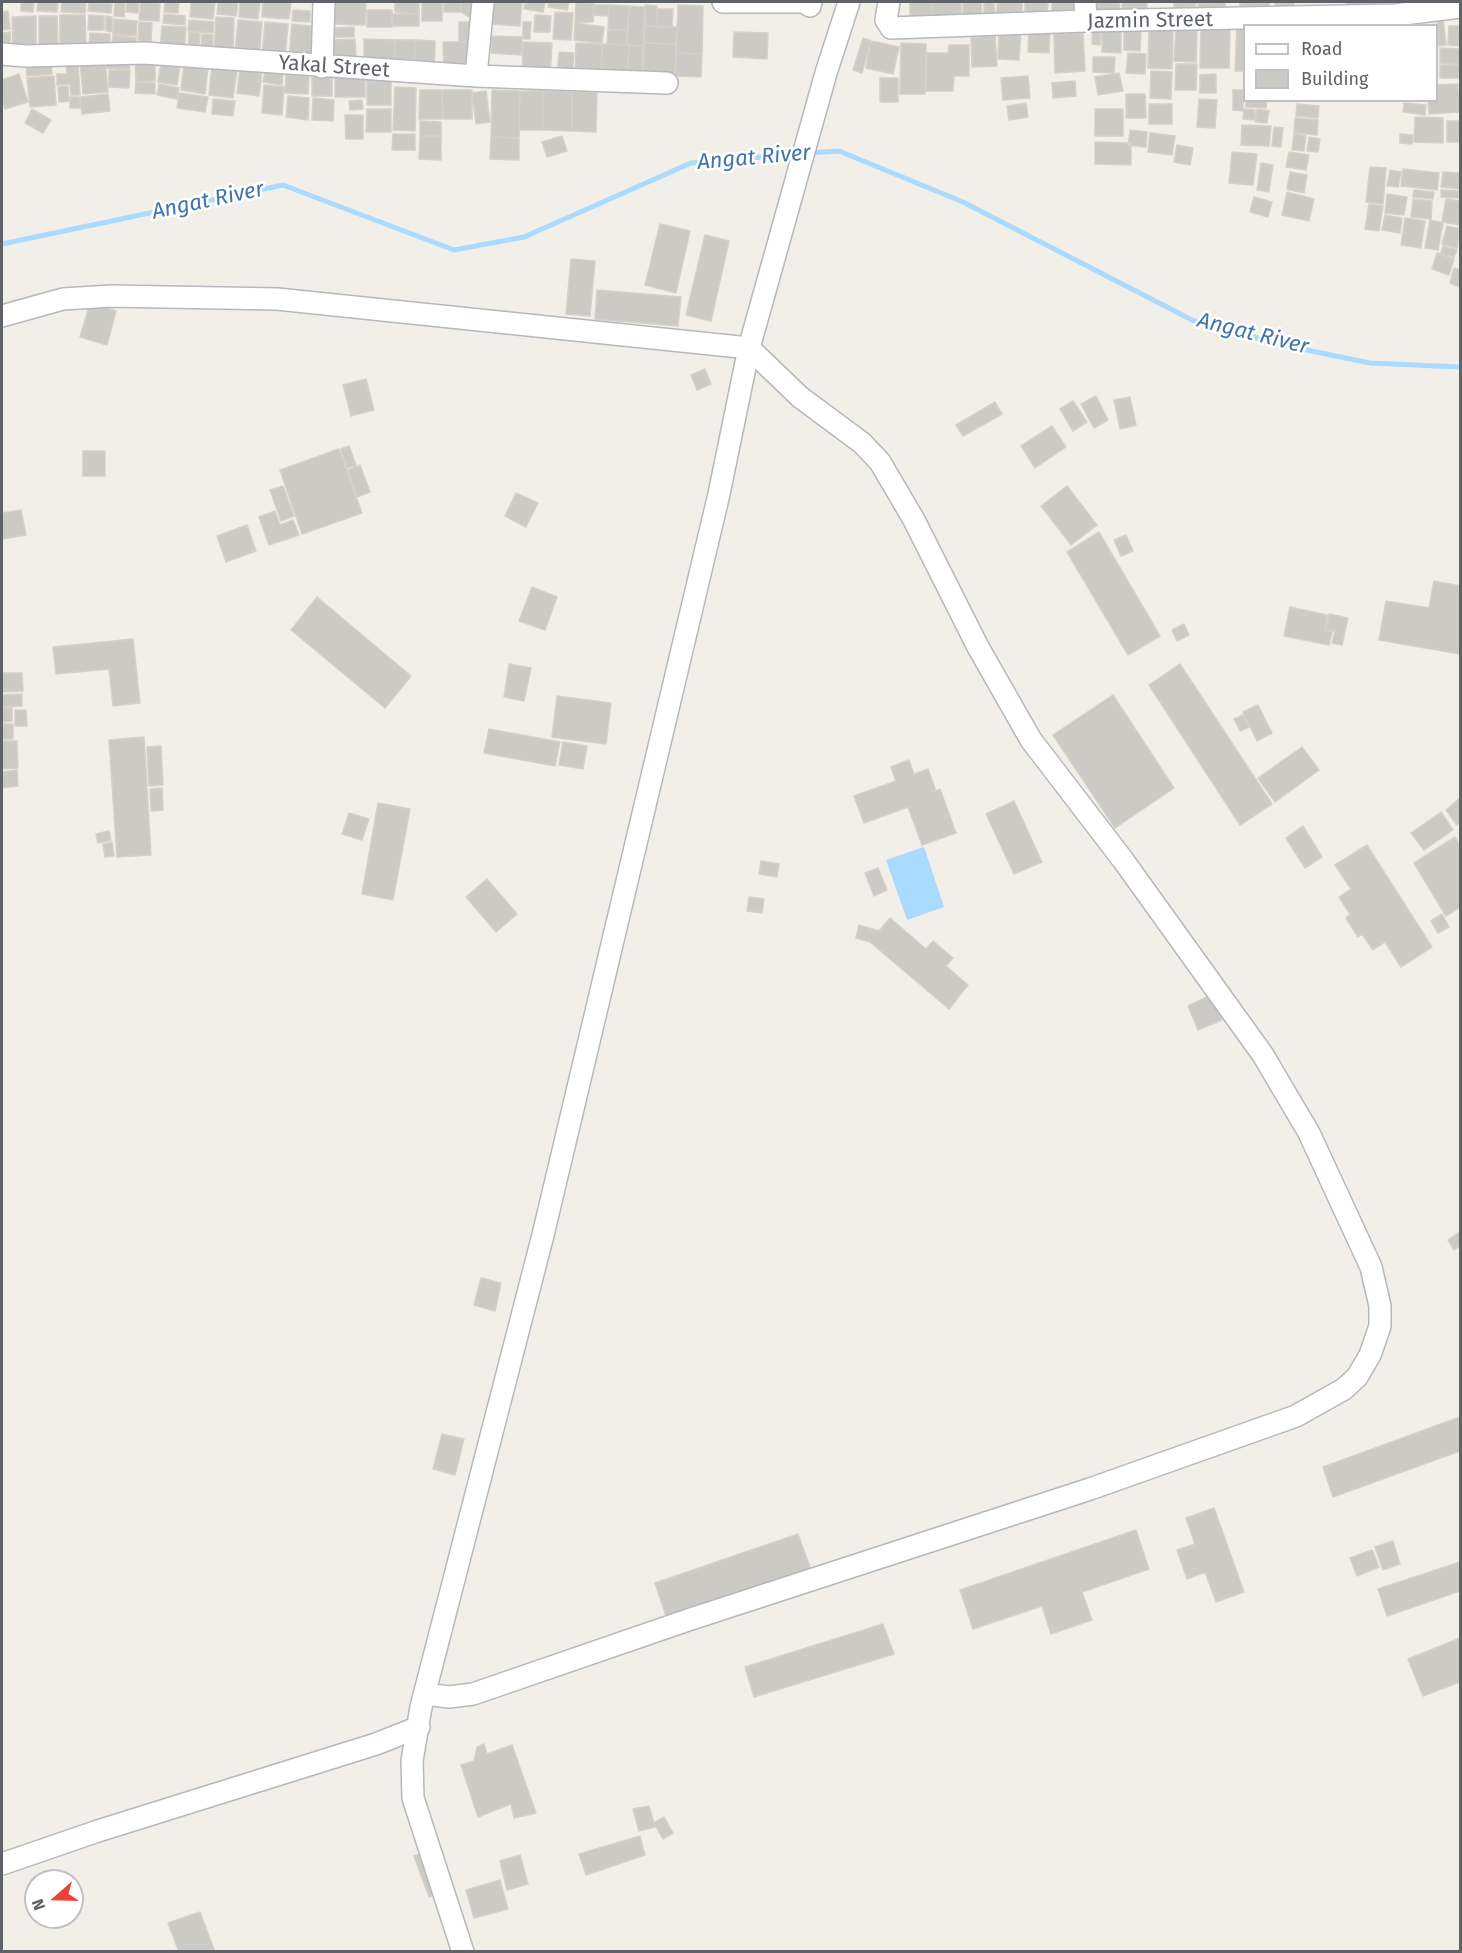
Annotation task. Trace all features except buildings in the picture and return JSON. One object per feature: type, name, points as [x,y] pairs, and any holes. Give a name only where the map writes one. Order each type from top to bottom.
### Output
[{"type":"street","points":[[322,67],[324,2]]},
{"type":"street","points":[[476,76],[483,2]]},
{"type":"street","points":[[723,2],[808,2]]},
{"type":"street","points":[[463,1952],[413,1798],[412,1761],[425,1694],[543,1235],[716,506],[749,348],[826,73],[849,2]]},
{"type":"street","name":"Jazmin Street","points":[[888,9],[886,24],[891,28],[1085,11],[1461,7]]},
{"type":"street","name":"Yakal Street","points":[[2,54],[25,56],[144,54],[476,76],[668,83]]},
{"type":"street","points":[[2,316],[63,299],[162,295],[277,299],[749,348],[800,397],[862,443],[880,462],[914,520],[978,647],[1031,740],[1123,860],[1263,1055],[1309,1132],[1371,1267],[1380,1306],[1380,1326],[1370,1354],[1357,1377],[1344,1389],[1296,1416],[1090,1489],[688,1620],[473,1694],[449,1697],[425,1694]]},
{"type":"street","points":[[2,1864],[376,1744],[419,1727]]},
{"type":"water","points":[[924,847],[944,907],[907,920],[886,860]]},
{"type":"waterway","name":"Angat River","points":[[808,153],[839,151],[963,202],[1194,321],[1287,346],[1370,363],[1460,367]]},
{"type":"waterway","name":"Angat River","points":[[2,244],[283,185],[454,250],[524,237],[691,163],[798,154]]}]
